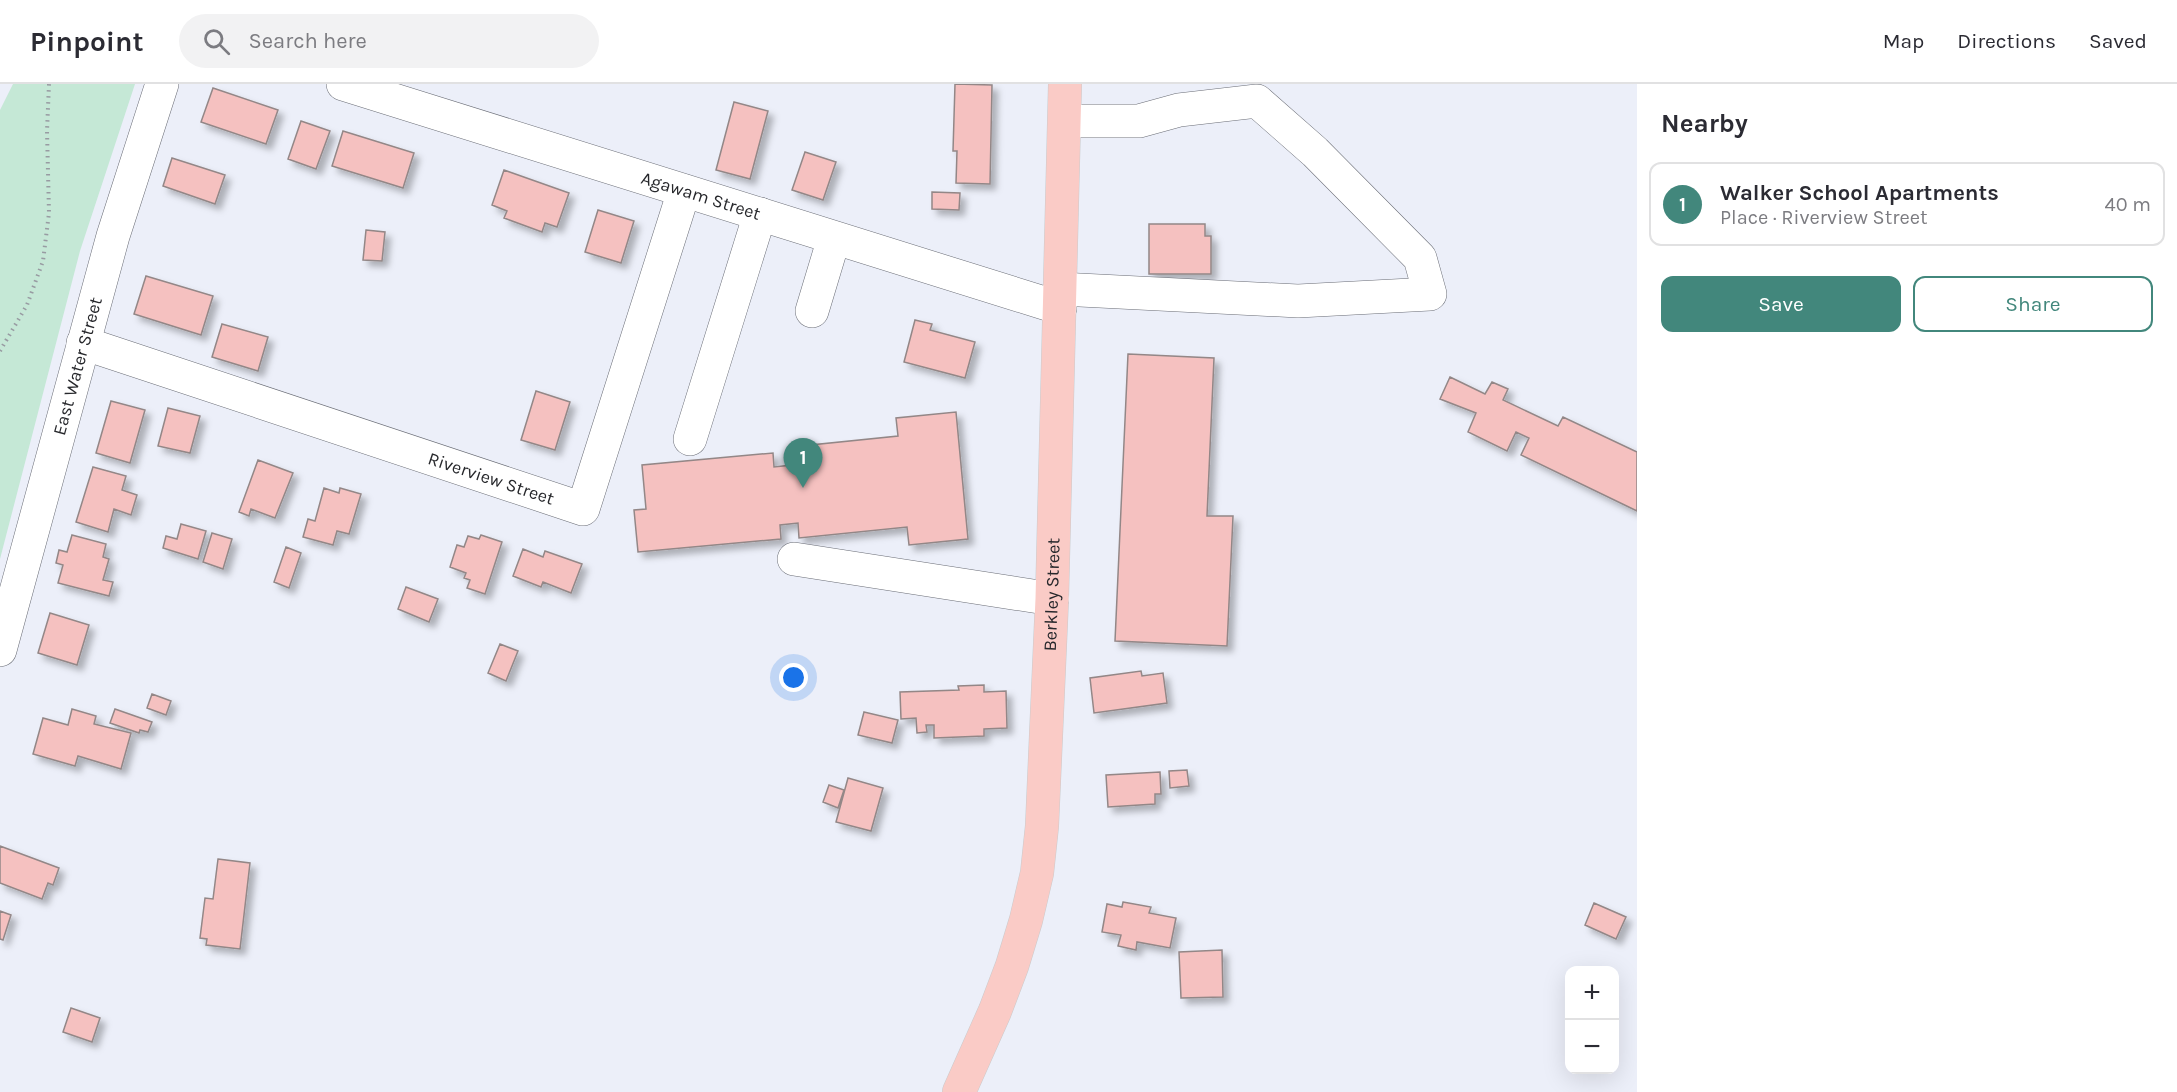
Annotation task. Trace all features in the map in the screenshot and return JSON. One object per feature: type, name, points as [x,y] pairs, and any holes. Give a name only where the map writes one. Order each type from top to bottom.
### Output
[{"type":"main road","name":"Berkley Street","points":[[959,1092],[1009,975],[1026,920],[1037,873],[1042,826],[1052,599],[1065,84]]},
{"type":"street","name":"East Water Street","points":[[0,650],[113,236],[162,84]]},
{"type":"street","name":"Agawam Street","points":[[343,84],[834,237],[1060,298],[1298,301],[1430,294],[1420,258],[1315,152],[1257,101],[1179,111],[1138,121],[1065,121]]},
{"type":"street","name":"Riverview Street","points":[[83,343],[583,509],[684,191]]},
{"type":"street","points":[[690,439],[760,214]]},
{"type":"street","points":[[812,311],[834,237]]},
{"type":"street","points":[[794,560],[1052,599]]},
{"type":"path","points":[[0,351],[27,305],[43,261],[49,213],[47,131],[49,84]]},
{"type":"green space","points":[[13,84],[135,84],[80,251],[0,559],[0,110]]},
{"type":"building","points":[[955,84],[992,85],[990,184],[956,183],[957,151],[953,151]]},
{"type":"building","points":[[213,88],[278,110],[266,144],[201,122]]},
{"type":"building","points":[[734,102],[768,111],[750,179],[716,170]]},
{"type":"building","points":[[301,121],[330,131],[316,169],[288,159]]},
{"type":"building","points":[[343,131],[414,153],[403,188],[332,166]]},
{"type":"building","points":[[805,152],[836,162],[823,200],[792,190]]},
{"type":"building","points":[[172,158],[225,175],[215,204],[163,186]]},
{"type":"building","points":[[504,170],[569,193],[557,227],[545,223],[542,232],[504,218],[507,211],[492,205]]},
{"type":"building","points":[[932,192],[960,193],[959,210],[932,209]]},
{"type":"building","points":[[598,210],[634,221],[621,263],[585,252]]},
{"type":"building","points":[[1149,224],[1205,224],[1205,236],[1211,236],[1211,274],[1149,274]]},
{"type":"building","points":[[366,230],[385,232],[382,261],[363,260]]},
{"type":"building","points":[[146,276],[213,296],[201,335],[134,314]]},
{"type":"building","points":[[915,320],[932,324],[930,330],[975,342],[965,378],[904,362]]},
{"type":"building","points":[[222,324],[268,337],[258,371],[212,357]]},
{"type":"building","points":[[1128,354],[1214,358],[1207,516],[1233,516],[1227,646],[1115,641]]},
{"type":"building","points":[[1450,377],[1485,394],[1492,382],[1508,389],[1503,400],[1558,426],[1563,417],[1637,452],[1637,511],[1521,455],[1529,438],[1516,432],[1507,451],[1468,432],[1476,413],[1440,399]]},
{"type":"building","points":[[536,391],[570,402],[555,450],[521,440]]},
{"type":"building","points":[[111,401],[145,410],[130,463],[96,453]]},
{"type":"building","points":[[168,408],[200,416],[190,453],[158,446]]},
{"type":"building","points":[[956,412],[968,539],[909,545],[907,527],[799,538],[798,523],[780,525],[781,539],[638,552],[634,510],[646,509],[642,465],[773,453],[774,467],[792,465],[791,447],[898,436],[896,418]]},
{"type":"building","points":[[258,460],[293,473],[275,518],[251,509],[249,516],[239,512]]},
{"type":"building","points":[[93,467],[126,476],[122,490],[137,495],[131,515],[114,509],[108,532],[76,522]]},
{"type":"building","points":[[324,488],[339,493],[340,488],[361,494],[349,534],[337,531],[333,545],[303,537],[308,519],[315,521]]},
{"type":"building","points":[[181,524],[206,531],[198,559],[163,548],[166,536],[177,539]]},
{"type":"building","points":[[212,533],[232,539],[223,569],[203,562]]},
{"type":"building","points":[[72,535],[106,544],[103,557],[109,559],[103,580],[113,582],[109,596],[58,583],[63,565],[56,563],[59,550],[67,552]]},
{"type":"building","points":[[481,535],[502,542],[485,594],[467,588],[470,580],[464,578],[466,573],[450,567],[457,545],[464,547],[468,536],[479,539]]},
{"type":"building","points":[[286,547],[301,553],[289,588],[274,582]]},
{"type":"building","points":[[523,549],[543,557],[545,551],[582,564],[571,593],[543,582],[541,587],[513,576]]},
{"type":"building","points":[[406,587],[438,599],[429,622],[398,609]]},
{"type":"building","points":[[50,613],[89,625],[77,665],[38,653]]},
{"type":"building","points":[[500,644],[518,651],[506,681],[488,673]]},
{"type":"building","points":[[1141,671],[1142,676],[1163,673],[1167,703],[1094,713],[1090,678]]},
{"type":"building","points":[[984,685],[984,692],[1006,691],[1007,728],[984,729],[984,736],[934,738],[934,725],[926,725],[927,732],[917,733],[916,718],[901,719],[900,692],[959,690],[958,686]]},
{"type":"building","points":[[152,694],[171,701],[166,715],[147,708]]},
{"type":"building","points":[[72,709],[96,716],[94,724],[131,733],[121,769],[78,756],[75,766],[33,754],[43,718],[68,725]]},
{"type":"building","points":[[115,709],[152,722],[148,732],[140,730],[139,733],[110,723]]},
{"type":"building","points":[[864,712],[898,720],[892,743],[858,735]]},
{"type":"building","points":[[1187,770],[1189,786],[1170,788],[1169,771]]},
{"type":"building","points":[[1160,772],[1161,794],[1155,794],[1155,804],[1108,807],[1106,775]]},
{"type":"building","points":[[848,778],[883,788],[871,831],[836,822]]},
{"type":"building","points":[[829,785],[844,790],[838,808],[823,802]]},
{"type":"building","points":[[0,846],[59,868],[53,885],[48,883],[42,899],[0,883]]},
{"type":"building","points":[[218,859],[250,863],[240,949],[206,945],[207,939],[200,938],[205,898],[213,899]]},
{"type":"building","points":[[1123,902],[1151,907],[1149,913],[1176,918],[1170,948],[1137,942],[1136,950],[1118,946],[1121,935],[1102,932],[1107,904],[1122,907]]},
{"type":"building","points":[[1594,903],[1626,917],[1616,939],[1585,925]]},
{"type":"building","points":[[0,911],[11,915],[3,940],[0,939]]},
{"type":"building","points":[[1222,950],[1223,997],[1181,998],[1179,952]]},
{"type":"building","points":[[71,1008],[100,1018],[92,1042],[63,1032]]},
{"type":"place","name":"Walker School Apartments","points":[[803,488]]}]
